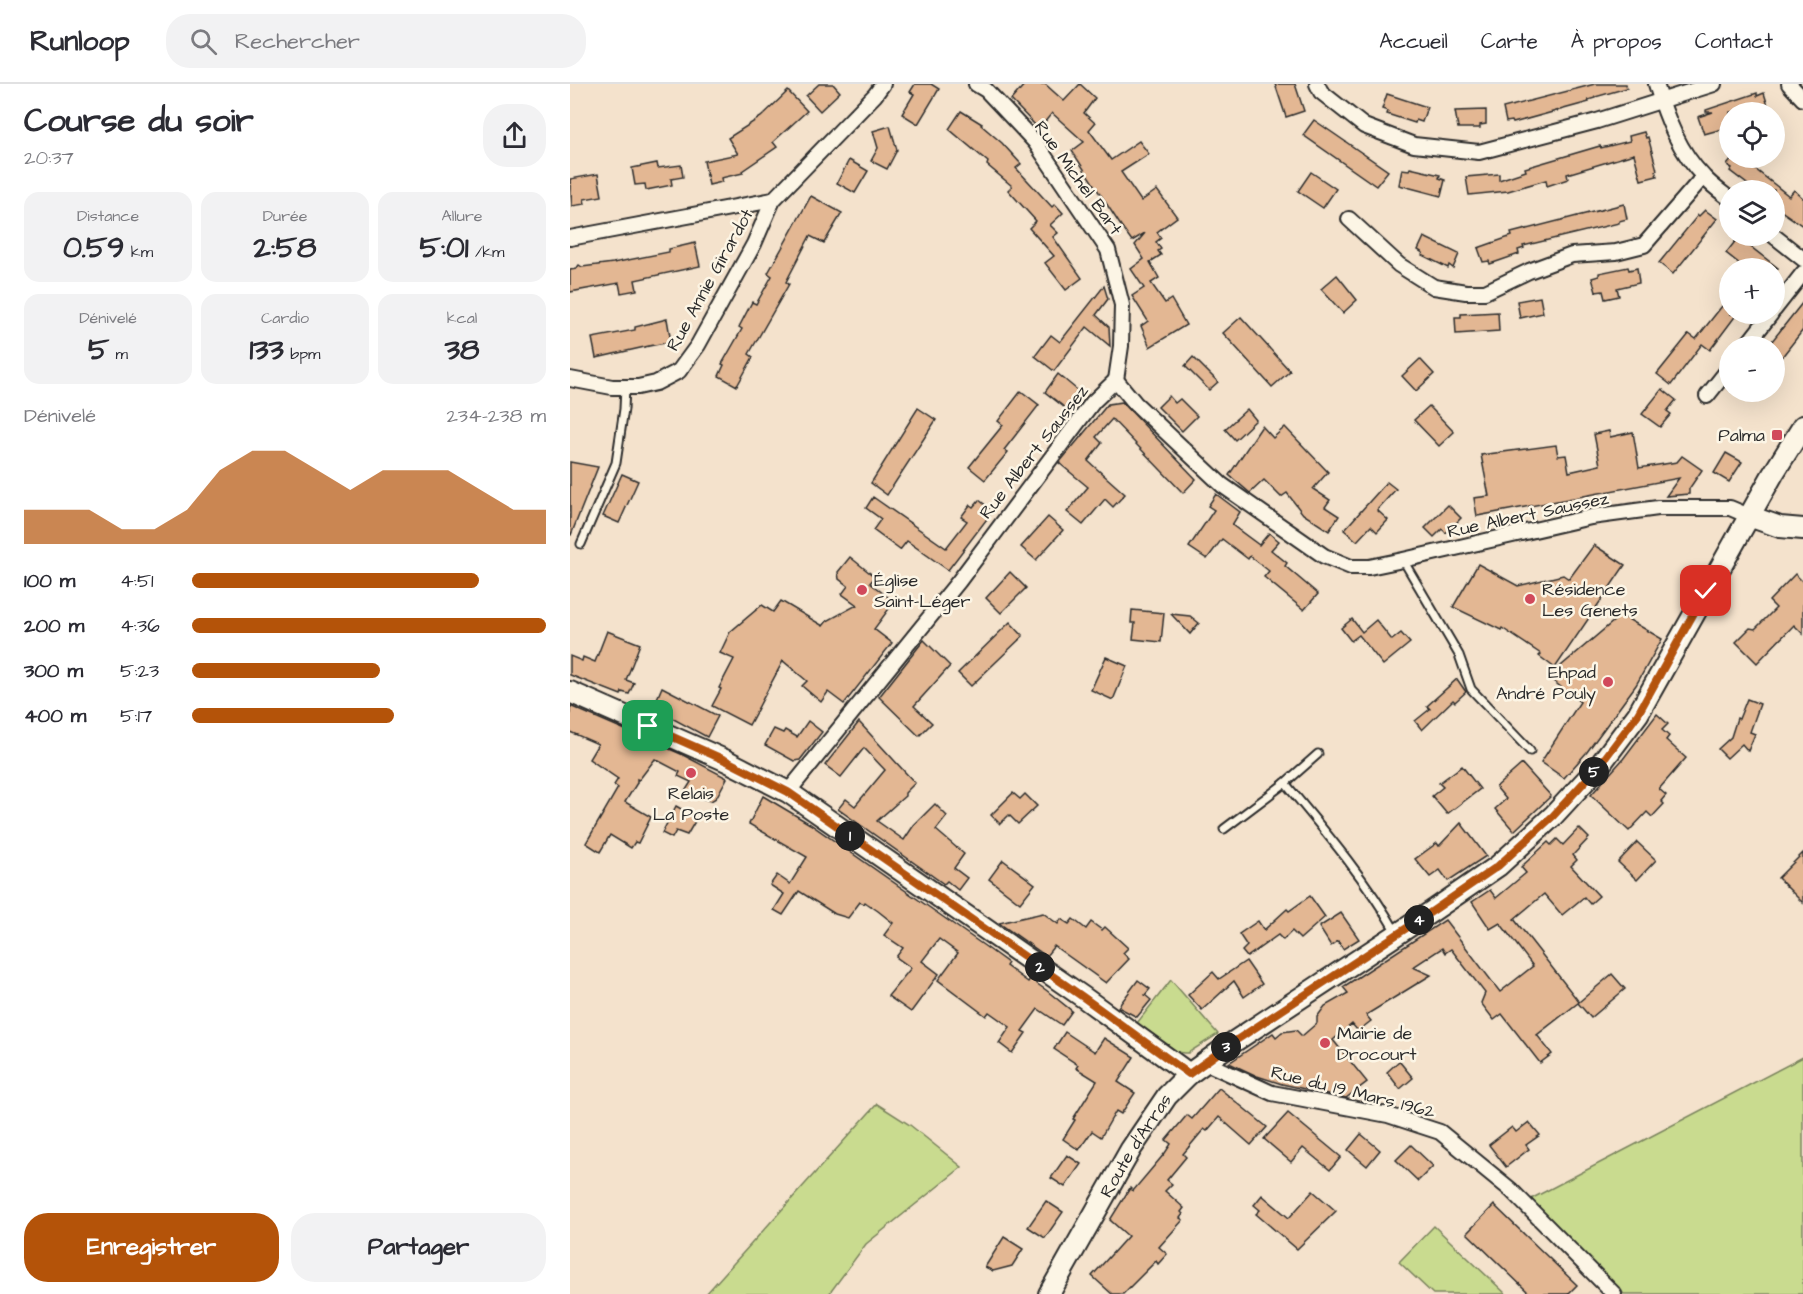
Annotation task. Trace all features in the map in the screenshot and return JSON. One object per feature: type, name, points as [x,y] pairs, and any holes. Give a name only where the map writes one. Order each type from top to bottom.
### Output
[{"type":"main road","name":"Route d'Arras","points":[[1049,1294],[1149,1121],[1167,1095],[1204,1062],[1498,866],[1553,816],[1599,766],[1638,714],[1749,516],[1803,426]]},
{"type":"main road","points":[[1749,516],[1780,527],[1803,529]]},
{"type":"main road","points":[[570,692],[727,761],[788,792],[1083,997],[1189,1074]]},
{"type":"street","points":[[570,238],[772,200],[875,95],[883,84]]},
{"type":"street","name":"Rue Michel Bart","points":[[976,84],[986,90],[1035,142],[1108,250],[1122,305],[1121,346],[1116,380]]},
{"type":"street","points":[[1317,84],[1328,99],[1364,126],[1414,145],[1479,152],[1597,121],[1714,84]]},
{"type":"street","points":[[1656,84],[1672,129],[1682,148],[1703,177],[1719,190]]},
{"type":"street","points":[[1789,84],[1803,99]]},
{"type":"street","points":[[1349,219],[1399,265],[1434,286],[1466,292],[1485,292],[1529,271],[1572,255],[1616,252],[1644,245],[1703,177]]},
{"type":"street","name":"Rue Annie Girardot","points":[[570,379],[612,387],[625,387],[656,383],[679,371],[698,345],[754,244],[772,200]]},
{"type":"street","points":[[1785,245],[1803,259]]},
{"type":"street","points":[[1785,296],[1803,273]]},
{"type":"street","points":[[1754,336],[1764,324]]},
{"type":"street","name":"Rue Albert Saussez","points":[[788,792],[959,580],[1093,402],[1116,380],[1135,403],[1222,485],[1324,556],[1351,567],[1369,567],[1403,560],[1592,517],[1658,508],[1730,508],[1749,516]]},
{"type":"street","points":[[1707,396],[1719,381]]},
{"type":"street","name":"Rue du 19 Mars 1962","points":[[1204,1062],[1272,1093],[1388,1115],[1440,1132],[1511,1190],[1614,1294]]},
{"type":"lane","points":[[581,544],[616,463],[625,387]]},
{"type":"lane","points":[[1403,560],[1459,655],[1471,689],[1530,751]]},
{"type":"lane","points":[[1224,829],[1285,783],[1318,754]]},
{"type":"lane","points":[[1285,783],[1352,863],[1397,934]]},
{"type":"green space","points":[[1171,980],[1218,1034],[1188,1053],[1178,1052],[1137,1023]]},
{"type":"green space","points":[[1803,1057],[1803,1294],[1624,1294],[1527,1201]]},
{"type":"green space","points":[[877,1104],[910,1125],[962,1167],[866,1244],[829,1294],[706,1294]]},
{"type":"green space","points":[[1434,1226],[1506,1294],[1433,1294],[1399,1262]]},
{"type":"building","points":[[819,84],[833,84],[840,92],[820,111],[806,96]]},
{"type":"building","points":[[915,84],[931,84],[939,89],[918,124],[902,114],[914,94],[910,92]]},
{"type":"building","points":[[1025,84],[1045,84],[1064,101],[1080,84],[1095,98],[1084,113],[1095,123],[1089,130],[1111,160],[1139,141],[1149,154],[1121,172],[1141,201],[1157,190],[1177,217],[1157,232],[1161,238],[1156,242],[1161,249],[1158,251],[1161,255],[1150,262],[1159,278],[1151,283],[1165,303],[1171,299],[1186,325],[1150,347],[1141,326],[1148,321],[1132,296],[1144,288],[1131,269],[1144,259],[1135,245],[1145,233],[1132,241],[1119,223],[1072,151],[1084,142],[1052,113],[1039,129],[1011,100]]},
{"type":"building","points":[[1275,84],[1295,84],[1304,111],[1286,117]]},
{"type":"building","points":[[1595,84],[1626,84],[1627,88],[1595,97],[1588,100],[1589,102],[1513,123],[1512,121],[1506,122],[1503,108]]},
{"type":"building","points":[[788,91],[807,111],[773,142],[777,147],[742,171],[743,173],[721,178],[722,182],[709,185],[704,161],[738,154],[728,138],[761,117]]},
{"type":"building","points":[[1764,93],[1767,102],[1730,102]]},
{"type":"building","points":[[1387,94],[1427,107],[1422,122],[1416,120],[1415,123],[1387,114],[1388,111],[1382,109]]},
{"type":"building","points":[[1719,106],[1719,130],[1704,134],[1698,117],[1713,112],[1706,112]]},
{"type":"building","points":[[1486,110],[1486,124],[1480,125],[1480,128],[1458,128],[1455,111]]},
{"type":"building","points":[[961,111],[982,124],[1002,143],[1021,164],[1016,168],[1052,207],[1055,204],[1063,213],[1050,225],[1058,233],[1053,237],[1082,278],[1066,290],[1045,263],[1054,256],[1029,228],[1036,221],[1008,190],[1012,186],[949,129]]},
{"type":"building","points":[[1314,120],[1388,171],[1376,186],[1303,135]]},
{"type":"building","points":[[890,126],[897,150],[887,169],[871,161],[878,148],[873,131]]},
{"type":"building","points":[[1644,132],[1646,138],[1648,137],[1657,176],[1641,180],[1634,154],[1567,174],[1568,179],[1547,186],[1546,180],[1508,191],[1469,195],[1466,177],[1499,174],[1499,180],[1526,171],[1525,168],[1600,146],[1601,148],[1630,141],[1629,136]]},
{"type":"building","points":[[849,160],[868,171],[855,193],[837,183]]},
{"type":"building","points":[[657,163],[658,168],[681,165],[683,177],[671,179],[672,185],[646,190],[645,184],[635,185],[632,168]]},
{"type":"building","points":[[1410,168],[1440,175],[1439,178],[1445,180],[1441,196],[1399,185],[1402,169],[1409,170]]},
{"type":"building","points":[[1732,168],[1754,168],[1769,180],[1742,180],[1730,171]]},
{"type":"building","points":[[1311,172],[1336,189],[1323,208],[1298,191]]},
{"type":"building","points":[[598,174],[602,196],[584,199],[585,204],[572,206],[570,179]]},
{"type":"building","points":[[1794,190],[1803,198],[1803,226],[1785,214],[1785,193],[1789,196]]},
{"type":"building","points":[[811,196],[842,213],[824,243],[810,236],[786,282],[789,284],[749,354],[753,357],[737,386],[719,376],[724,365],[722,364],[742,329],[739,327],[752,302],[756,304],[772,276],[768,273]]},
{"type":"building","points":[[1624,204],[1627,219],[1619,223],[1523,246],[1524,248],[1518,250],[1519,254],[1490,264],[1489,261],[1483,262],[1478,248],[1512,236],[1511,233]]},
{"type":"building","points":[[1705,210],[1717,219],[1673,274],[1659,263],[1698,215]]},
{"type":"building","points":[[1424,237],[1459,254],[1453,268],[1449,265],[1448,268],[1422,255],[1423,253],[1418,250]]},
{"type":"building","points":[[695,243],[700,266],[635,280],[637,290],[621,293],[619,283],[570,292],[570,270],[576,269],[579,265],[582,267],[613,263],[669,252],[669,249]]},
{"type":"building","points":[[1732,246],[1749,246],[1765,258],[1732,258],[1726,253]]},
{"type":"building","points":[[1628,267],[1629,270],[1637,268],[1639,283],[1617,288],[1619,296],[1605,299],[1603,291],[1596,292],[1592,278],[1599,276],[1599,273]]},
{"type":"building","points":[[1337,275],[1357,300],[1343,313],[1321,289]]},
{"type":"building","points":[[1104,286],[1108,299],[1096,315],[1109,327],[1110,346],[1087,327],[1054,371],[1035,356],[1051,335],[1060,342]]},
{"type":"building","points":[[1540,297],[1543,313],[1520,318],[1517,301]]},
{"type":"building","points":[[1803,302],[1803,330],[1785,353],[1785,336],[1776,336]]},
{"type":"building","points":[[1719,310],[1719,324],[1730,324],[1710,350],[1702,344],[1671,385],[1657,374],[1689,334],[1696,339]]},
{"type":"building","points":[[1498,312],[1499,331],[1456,334],[1455,317],[1461,317],[1461,314]]},
{"type":"building","points":[[1241,317],[1290,371],[1272,387],[1223,333]]},
{"type":"building","points":[[667,319],[671,342],[596,358],[592,338],[635,330],[635,327]]},
{"type":"building","points":[[1193,357],[1218,382],[1209,390],[1185,366]]},
{"type":"building","points":[[1420,359],[1434,374],[1416,391],[1402,376]]},
{"type":"building","points":[[1058,374],[1082,394],[1069,411],[1045,392]]},
{"type":"building","points":[[1662,389],[1676,400],[1667,411],[1671,414],[1660,427],[1642,414]]},
{"type":"building","points":[[1021,391],[1039,405],[1004,450],[1008,452],[985,480],[969,467],[1003,425],[998,421]]},
{"type":"building","points":[[1169,396],[1175,403],[1180,399],[1197,416],[1182,431],[1158,407]]},
{"type":"building","points":[[1122,402],[1196,479],[1183,493],[1112,419],[1096,437],[1102,443],[1088,461],[1125,494],[1113,507],[1105,499],[1083,525],[1067,512],[1088,487],[1059,463],[1108,404]]},
{"type":"building","points":[[1429,406],[1454,432],[1439,446],[1414,420]]},
{"type":"building","points":[[918,408],[936,420],[887,495],[871,483]]},
{"type":"building","points":[[1247,409],[1256,420],[1235,440],[1225,429]]},
{"type":"building","points":[[1262,426],[1273,438],[1285,427],[1328,472],[1313,489],[1330,500],[1325,507],[1339,516],[1329,531],[1303,514],[1287,493],[1281,497],[1264,480],[1250,493],[1229,475]]},
{"type":"building","points":[[1609,431],[1610,437],[1633,432],[1639,468],[1677,462],[1682,456],[1702,470],[1689,489],[1689,494],[1666,496],[1679,478],[1477,516],[1474,498],[1489,496],[1481,455],[1556,445],[1558,456],[1566,455],[1569,472],[1600,465],[1594,434]]},
{"type":"building","points":[[1726,453],[1742,462],[1729,482],[1714,473]]},
{"type":"building","points":[[570,462],[598,467],[571,535],[570,535]]},
{"type":"building","points":[[622,474],[638,481],[619,523],[603,516]]},
{"type":"building","points":[[1387,482],[1396,489],[1377,510],[1388,520],[1377,532],[1371,526],[1357,541],[1344,530]]},
{"type":"building","points":[[1216,494],[1240,512],[1232,525],[1259,545],[1269,533],[1279,541],[1271,550],[1287,563],[1285,566],[1318,594],[1304,610],[1264,577],[1269,571],[1250,556],[1248,559],[1222,539],[1207,559],[1189,547],[1214,510],[1208,506]]},
{"type":"building","points":[[873,497],[946,548],[967,521],[961,517],[970,505],[973,507],[979,500],[993,511],[948,570],[907,541],[900,550],[873,530],[881,519],[866,508]]},
{"type":"building","points":[[1448,505],[1461,518],[1446,533],[1442,529],[1434,537],[1425,528]]},
{"type":"building","points":[[1048,517],[1063,530],[1036,560],[1021,547]]},
{"type":"building","name":"Résidence Les Genets","points":[[1594,545],[1625,565],[1555,668],[1539,656],[1541,654],[1502,628],[1501,630],[1453,607],[1478,564],[1518,586],[1563,575],[1569,579]]},
{"type":"building","points":[[850,557],[875,577],[870,583],[894,602],[874,629],[892,643],[844,704],[828,692],[821,702],[802,686],[807,681],[783,661],[749,725],[712,706],[734,659],[720,653],[730,632],[762,605],[773,612],[781,601],[823,626],[827,621],[857,605],[842,594],[848,586],[839,579],[838,572]]},
{"type":"building","points":[[1010,572],[1026,588],[1001,613],[986,598]]},
{"type":"building","points":[[1795,574],[1803,582],[1803,634],[1794,625],[1757,663],[1736,642],[1750,628],[1755,629],[1776,608],[1769,601]]},
{"type":"building","points":[[1132,610],[1164,613],[1161,642],[1133,639],[1135,623],[1131,623]]},
{"type":"building","points":[[1171,614],[1190,616],[1199,623],[1190,634]]},
{"type":"building","name":"Ehpad André Pouly","points":[[1621,615],[1662,639],[1636,685],[1587,752],[1564,778],[1541,762],[1580,702],[1548,677]]},
{"type":"building","points":[[1352,619],[1362,632],[1376,620],[1392,640],[1401,633],[1410,643],[1383,665],[1359,635],[1351,641],[1341,628]]},
{"type":"building","points":[[1010,622],[1023,636],[971,686],[958,673]]},
{"type":"building","points":[[607,631],[640,644],[626,680],[634,683],[629,694],[622,692],[621,695],[570,675],[570,656],[582,661],[583,657],[595,662]]},
{"type":"building","points":[[924,640],[950,666],[914,706],[932,723],[919,736],[879,697]]},
{"type":"building","points":[[1106,657],[1127,666],[1113,700],[1091,690]]},
{"type":"building","points":[[1457,679],[1466,692],[1455,702],[1453,700],[1422,730],[1415,721],[1430,709],[1427,706]]},
{"type":"building","points":[[662,687],[718,716],[707,737],[653,708]]},
{"type":"building","points":[[1747,699],[1760,704],[1750,732],[1755,734],[1748,751],[1742,744],[1727,758],[1718,749],[1731,737],[1737,718],[1739,719]]},
{"type":"building","points":[[570,706],[681,754],[727,778],[716,798],[711,801],[684,793],[691,782],[678,776],[680,772],[655,759],[639,780],[637,779],[637,783],[625,802],[651,817],[638,843],[635,842],[631,848],[610,835],[600,852],[586,843],[618,788],[614,785],[618,779],[589,759],[598,744],[570,732]]},
{"type":"building","points":[[1657,714],[1668,724],[1662,730],[1669,736],[1666,740],[1686,758],[1659,789],[1666,795],[1661,801],[1664,804],[1652,817],[1647,812],[1629,831],[1591,795],[1623,759]]},
{"type":"building","points":[[808,721],[822,732],[800,760],[794,761],[765,745],[774,729],[783,733],[785,730],[797,737]]},
{"type":"building","points":[[859,722],[915,783],[905,793],[905,796],[877,821],[904,840],[914,825],[935,804],[947,816],[936,830],[964,854],[954,868],[967,878],[958,890],[947,881],[944,884],[838,809],[846,799],[855,806],[885,770],[864,748],[841,777],[825,765]]},
{"type":"building","points":[[1522,764],[1551,796],[1514,831],[1495,809],[1506,799],[1496,787]]},
{"type":"building","points":[[1462,766],[1480,789],[1447,814],[1432,796],[1443,787],[1439,783]]},
{"type":"building","points":[[1013,793],[1020,799],[1025,794],[1037,806],[1018,824],[1009,815],[1000,824],[991,815]]},
{"type":"building","points":[[763,796],[810,824],[986,947],[1028,982],[1030,979],[1046,990],[1072,1011],[1062,1025],[1038,1009],[1022,1031],[1026,1033],[1012,1053],[999,1043],[1010,1027],[989,1012],[986,1016],[938,980],[958,953],[939,939],[922,961],[939,974],[911,1012],[888,996],[911,968],[896,957],[903,948],[884,935],[893,923],[878,911],[865,902],[864,904],[860,902],[848,918],[835,914],[799,891],[783,915],[774,910],[784,894],[770,885],[777,875],[790,884],[807,857],[749,824]]},
{"type":"building","points":[[676,806],[697,818],[687,835],[676,831],[672,838],[662,833]]},
{"type":"building","points":[[1461,823],[1486,856],[1448,881],[1440,870],[1430,877],[1415,859],[1437,843],[1439,846]]},
{"type":"building","points":[[1579,828],[1589,838],[1573,855],[1577,860],[1571,866],[1599,896],[1590,904],[1584,897],[1562,915],[1544,894],[1514,919],[1579,1002],[1612,974],[1625,989],[1591,1018],[1578,1003],[1537,1035],[1552,1054],[1540,1063],[1502,1014],[1494,1020],[1481,1003],[1485,993],[1451,949],[1445,953],[1442,948],[1413,967],[1431,975],[1366,1015],[1371,1021],[1358,1031],[1352,1024],[1333,1040],[1367,1082],[1346,1098],[1282,1084],[1229,1063],[1273,1033],[1276,1037],[1282,1032],[1296,1030],[1302,1036],[1317,1023],[1317,1017],[1325,1006],[1348,993],[1343,987],[1445,920],[1500,992],[1533,966],[1500,923],[1490,929],[1472,902],[1490,890],[1496,898],[1526,873],[1521,867],[1548,842],[1551,845],[1557,839],[1563,845]]},
{"type":"building","points":[[1637,842],[1656,860],[1637,880],[1618,862]]},
{"type":"building","points":[[1803,853],[1803,903],[1778,878]]},
{"type":"building","points":[[1003,860],[1035,884],[1020,903],[989,879]]},
{"type":"building","points":[[1310,896],[1325,917],[1300,939],[1292,931],[1283,940],[1278,935],[1247,957],[1242,951],[1247,946],[1239,934],[1258,921],[1264,930],[1287,909],[1289,911]]},
{"type":"building","points":[[1043,913],[1058,924],[1061,919],[1069,924],[1073,919],[1086,929],[1091,922],[1102,930],[1105,927],[1128,948],[1123,953],[1129,959],[1106,983],[1054,946],[1046,956],[999,923]]},
{"type":"building","points":[[1341,913],[1359,939],[1343,949],[1338,941],[1331,946],[1319,927]]},
{"type":"building","points":[[1246,961],[1262,984],[1244,997],[1234,981],[1202,1010],[1188,995],[1213,972],[1219,979]]},
{"type":"building","points":[[1138,980],[1150,989],[1145,995],[1151,1000],[1137,1017],[1118,1007]]},
{"type":"building","points":[[1065,1032],[1095,1052],[1104,1038],[1134,1057],[1118,1082],[1135,1093],[1121,1114],[1116,1111],[1101,1137],[1092,1131],[1079,1150],[1063,1139],[1097,1081],[1076,1068],[1078,1065],[1054,1049]]},
{"type":"building","points":[[1399,1061],[1413,1078],[1400,1089],[1387,1072]]},
{"type":"building","points":[[1219,1088],[1267,1127],[1251,1145],[1219,1117],[1207,1131],[1204,1129],[1183,1154],[1186,1157],[1167,1180],[1172,1184],[1165,1191],[1184,1208],[1180,1218],[1183,1220],[1159,1247],[1167,1254],[1158,1264],[1156,1261],[1123,1294],[1112,1294],[1092,1276],[1128,1236],[1110,1220],[1130,1188],[1133,1191],[1165,1153],[1171,1144],[1166,1140],[1187,1115],[1192,1119]]},
{"type":"building","points":[[1288,1113],[1341,1157],[1330,1170],[1303,1148],[1291,1162],[1264,1139]]},
{"type":"building","points":[[1529,1122],[1540,1135],[1526,1145],[1529,1149],[1506,1167],[1489,1145],[1512,1127],[1516,1132]]},
{"type":"building","points":[[1361,1134],[1380,1150],[1367,1166],[1348,1150]]},
{"type":"building","points":[[1411,1145],[1433,1166],[1418,1181],[1396,1160]]},
{"type":"building","points":[[1067,1155],[1081,1164],[1065,1187],[1051,1178]]},
{"type":"building","points":[[1313,1191],[1336,1211],[1297,1249],[1256,1214],[1260,1210],[1254,1205],[1262,1195],[1289,1218]]},
{"type":"building","points":[[1046,1201],[1063,1212],[1045,1238],[1028,1227]]},
{"type":"building","points":[[1494,1205],[1577,1285],[1568,1294],[1530,1294],[1467,1233]]},
{"type":"building","points":[[1004,1237],[1023,1249],[1012,1266],[993,1271],[985,1267]]},
{"type":"place","name":"Palma","points":[[1777,435]]},
{"type":"place","name":"Église Saint-Léger","points":[[862,590]]},
{"type":"place","name":"Résidence Les Genets","points":[[1530,599]]},
{"type":"place","name":"Ehpad André Pouly","points":[[1608,682]]},
{"type":"place","name":"Relais La Poste","points":[[691,773]]},
{"type":"place","name":"Mairie de Drocourt","points":[[1325,1043]]},
{"type":"route","points":[[648,726],[727,761],[788,792],[1083,997],[1189,1074],[1498,866],[1553,816],[1599,766],[1638,714],[1706,591]]}]
